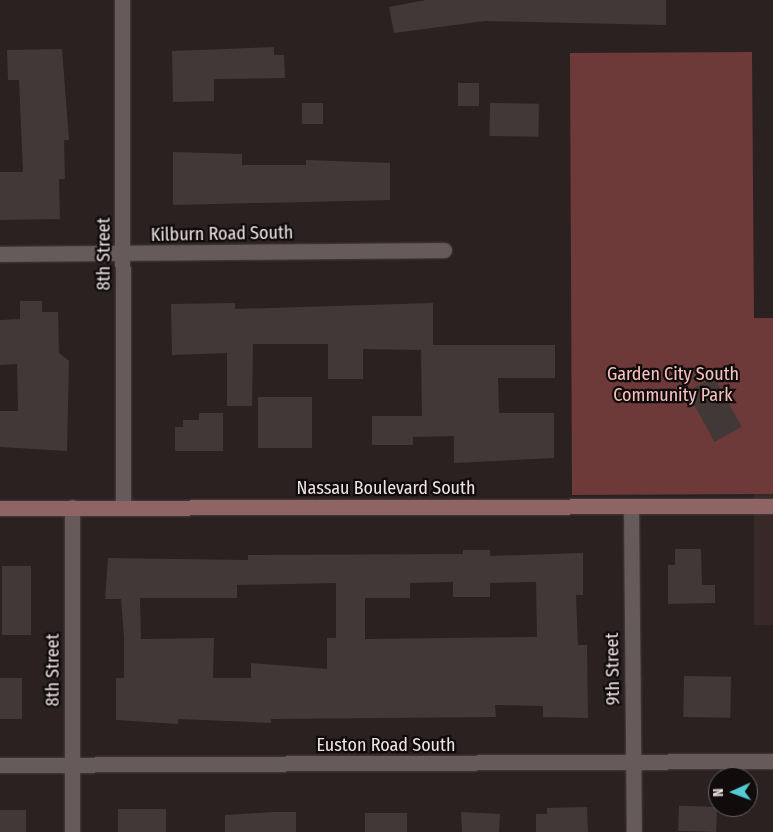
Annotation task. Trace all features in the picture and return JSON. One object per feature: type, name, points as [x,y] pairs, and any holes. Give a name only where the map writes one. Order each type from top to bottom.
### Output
[{"type":"main road","name":"Nassau Boulevard South","points":[[0,508],[773,506]]},
{"type":"street","name":"8th Street","points":[[122,0],[123,508]]},
{"type":"street","name":"Kilburn Road South","points":[[0,254],[444,250]]},
{"type":"street","name":"8th Street","points":[[72,507],[72,832]]},
{"type":"street","name":"9th Street","points":[[630,507],[634,832]]},
{"type":"street","name":"Euston Road South","points":[[0,766],[773,762]]},
{"type":"shaded area","points":[[754,494],[773,494],[773,625],[754,625]]},
{"type":"green space","name":"Garden City South Community Park","points":[[752,52],[754,318],[773,318],[773,494],[572,495],[570,53]]},
{"type":"building","points":[[426,0],[666,0],[666,25],[485,21],[394,33],[389,7]]},
{"type":"building","points":[[274,47],[274,55],[284,55],[285,78],[214,79],[214,101],[173,102],[172,51]]},
{"type":"building","points":[[62,49],[69,140],[64,140],[65,179],[59,179],[60,219],[0,220],[0,172],[23,172],[19,80],[8,80],[7,50]]},
{"type":"building","points":[[458,83],[479,83],[479,106],[458,106]]},
{"type":"building","points":[[302,103],[323,103],[323,124],[302,124]]},
{"type":"building","points":[[490,103],[539,104],[538,137],[489,136]]},
{"type":"building","points":[[173,152],[242,154],[242,165],[306,165],[306,160],[390,163],[390,200],[173,205]]},
{"type":"building","points":[[20,301],[42,301],[42,312],[58,312],[59,353],[69,361],[67,451],[0,447],[0,411],[18,411],[17,364],[0,365],[0,320],[20,319]]},
{"type":"building","points":[[235,303],[235,309],[433,303],[433,345],[555,345],[555,378],[498,378],[499,413],[554,413],[554,458],[454,463],[454,436],[413,437],[413,445],[372,445],[372,416],[422,416],[421,350],[363,349],[363,379],[328,379],[328,344],[253,344],[252,406],[227,406],[227,353],[172,355],[171,304]]},
{"type":"building","points":[[714,377],[742,427],[715,442],[687,392]]},
{"type":"building","points":[[258,397],[312,397],[312,448],[258,448]]},
{"type":"building","points":[[199,413],[223,413],[223,451],[175,451],[175,427],[183,427],[183,420],[199,420]]},
{"type":"building","points":[[675,549],[701,549],[702,585],[715,585],[715,603],[668,604],[668,565],[675,565]]},
{"type":"building","points":[[463,550],[490,550],[490,556],[583,553],[583,595],[576,595],[578,645],[587,645],[588,718],[543,717],[543,706],[495,705],[496,717],[271,719],[271,723],[178,719],[178,724],[116,720],[116,678],[124,678],[124,637],[121,599],[105,599],[108,558],[248,560],[248,555],[463,554]],"holes":[[[453,582],[453,597],[490,597],[490,583],[536,582],[537,637],[365,639],[365,598],[410,598],[410,583]],[[336,583],[336,638],[327,638],[327,669],[251,663],[251,678],[213,678],[214,638],[141,639],[140,598],[237,598],[237,585]]]},
{"type":"building","points":[[2,566],[31,566],[31,635],[2,635]]},
{"type":"building","points":[[684,676],[731,677],[730,718],[683,717]]},
{"type":"building","points":[[0,678],[22,678],[22,719],[0,719]]},
{"type":"building","points":[[679,806],[708,807],[708,817],[717,817],[716,832],[678,831]]},
{"type":"building","points":[[587,807],[588,832],[536,832],[536,814],[547,814],[547,808]]},
{"type":"building","points":[[118,809],[166,809],[166,832],[118,832]]},
{"type":"building","points":[[0,810],[26,810],[26,832],[0,832]]},
{"type":"building","points":[[296,812],[296,832],[225,832],[225,815]]},
{"type":"building","points":[[461,812],[500,814],[499,832],[462,832]]},
{"type":"building","points":[[365,813],[407,813],[407,832],[365,832]]}]
